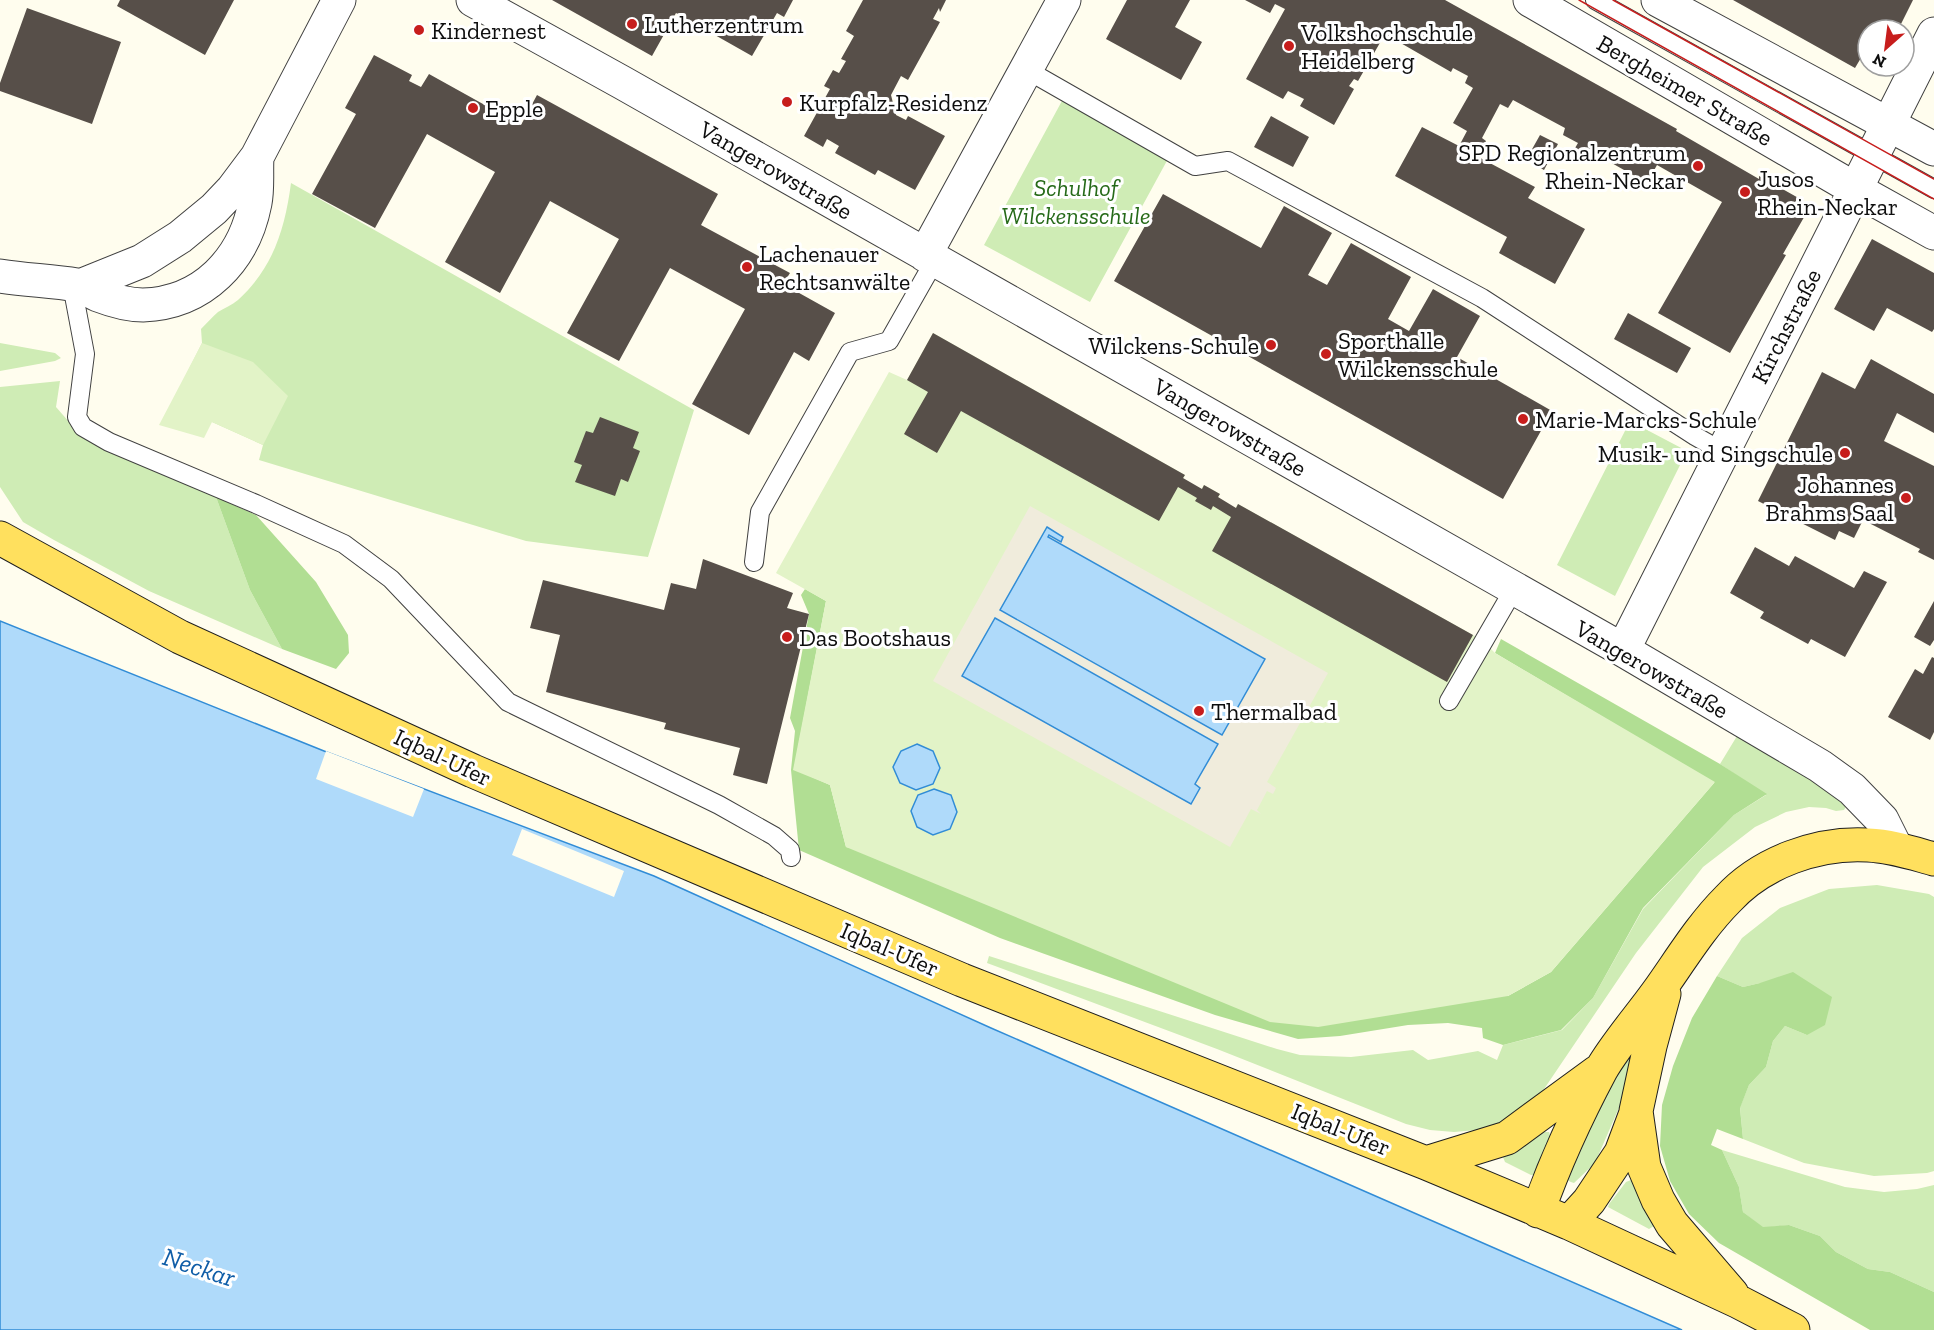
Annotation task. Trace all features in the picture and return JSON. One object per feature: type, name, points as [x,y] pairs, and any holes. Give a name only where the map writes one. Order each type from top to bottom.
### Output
[{"type":"main road","name":"Iqbal-Ufer","points":[[0,538],[180,637],[473,771],[951,975],[1426,1163],[1569,1223],[1739,1302],[1793,1330]]},
{"type":"main road","points":[[1538,1211],[1558,1157],[1602,1068],[1695,938],[1729,897],[1771,866],[1792,857],[1840,845],[1867,844],[1896,848],[1934,859]]},
{"type":"main road","points":[[1569,1223],[1589,1201],[1621,1153],[1636,1111],[1650,1046],[1670,975]]},
{"type":"main road","points":[[1426,1163],[1507,1138],[1602,1068]]},
{"type":"main road","points":[[1636,1111],[1644,1167],[1658,1200],[1672,1224],[1739,1302]]},
{"type":"street","points":[[76,285],[142,261],[180,237],[214,209],[257,157],[339,0]]},
{"type":"street","name":"Vangerowstraße","points":[[473,0],[1514,588],[1820,766],[1851,789],[1882,820],[1896,848]]},
{"type":"street","points":[[930,257],[1064,0]]},
{"type":"street","name":"Bergheimer Straße","points":[[1530,0],[1934,233]]},
{"type":"street","points":[[1658,0],[1934,149]]},
{"type":"street","name":"Kirchstraße","points":[[1623,650],[1934,34]]},
{"type":"street","points":[[0,276],[76,285],[98,295],[141,305],[166,302],[193,292],[213,280],[225,268],[245,236],[255,202],[257,157]]},
{"type":"lane","points":[[1595,0],[1934,189]]},
{"type":"lane","points":[[1027,70],[1195,166],[1228,161],[1482,298],[1723,452]]},
{"type":"lane","points":[[754,562],[760,512],[850,352],[889,341],[930,257]]},
{"type":"lane","points":[[76,285],[85,354],[77,417],[83,427],[109,442],[344,544],[391,579],[508,702],[719,805],[774,836],[790,850],[791,857]]},
{"type":"lane","points":[[1449,701],[1514,588]]},
{"type":"green space","name":"Schulhof Wilckensschule","points":[[1063,99],[1169,157],[1090,302],[984,245]]},
{"type":"green space","points":[[291,183],[694,410],[648,557],[526,541],[259,460],[263,445],[212,422],[180,387],[202,343],[201,329],[218,312],[238,300],[250,288],[269,261],[281,232]]},
{"type":"green space","name":"Thermalbad","points":[[933,333],[1185,475],[1181,483],[1199,493],[1204,485],[1220,494],[1216,502],[1233,512],[1238,504],[1473,635],[1495,653],[1715,782],[1551,972],[1508,996],[1318,1027],[1270,1022],[846,847],[830,785],[793,770],[826,601],[776,573],[889,372],[907,380]]},
{"type":"green space","points":[[0,343],[55,353],[61,358],[0,371]]},
{"type":"green space","points":[[202,343],[253,362],[288,396],[263,445],[212,422],[204,438],[159,425]]},
{"type":"green space","points":[[60,381],[56,407],[77,431],[216,497],[250,590],[282,649],[149,591],[23,522],[0,487],[0,387]]},
{"type":"green space","points":[[1630,421],[1687,451],[1615,596],[1557,565]]},
{"type":"green space","points":[[216,497],[256,515],[316,582],[348,635],[349,653],[336,669],[282,649],[250,590]]},
{"type":"green space","points":[[805,589],[826,601],[794,769],[830,785],[846,847],[1508,996],[1551,972],[1714,783],[1495,653],[1501,639],[1720,764],[1767,794],[1734,815],[1643,908],[1593,998],[1561,1030],[1503,1045],[1483,1038],[1482,1028],[1448,1023],[1408,1025],[1340,1036],[1298,1039],[1215,1015],[1000,938],[799,850],[791,770],[795,731],[790,718],[809,614],[801,595]]},
{"type":"green space","points":[[1737,736],[1844,796],[1848,803],[1844,810],[1809,807],[1786,812],[1755,827],[1703,867],[1636,953],[1540,1095],[1506,1121],[1477,1130],[1454,1132],[1430,1130],[1406,1124],[1217,1049],[987,963],[989,956],[1300,1055],[1351,1057],[1413,1050],[1428,1060],[1478,1051],[1497,1060],[1503,1045],[1562,1030],[1593,998],[1643,909],[1734,815],[1766,795],[1720,764]]},
{"type":"green space","points":[[1877,885],[1929,894],[1934,897],[1934,1171],[1927,1173],[1874,1176],[1836,1169],[1804,1163],[1743,1139],[1740,1107],[1749,1085],[1766,1067],[1773,1041],[1785,1026],[1807,1035],[1760,983],[1743,987],[1717,976],[1742,938],[1780,908],[1829,889]]},
{"type":"green space","points":[[1793,972],[1832,997],[1825,1025],[1807,1035],[1785,1026],[1773,1041],[1766,1067],[1749,1085],[1740,1108],[1743,1139],[1717,1129],[1711,1145],[1722,1150],[1739,1187],[1743,1212],[1763,1227],[1789,1225],[1820,1236],[1836,1252],[1868,1269],[1890,1272],[1934,1292],[1934,1330],[1870,1330],[1719,1243],[1689,1214],[1670,1181],[1660,1146],[1662,1105],[1673,1066],[1692,1018],[1717,976],[1743,987]]},
{"type":"green space","points":[[1630,1054],[1634,1055],[1638,1064],[1595,1163],[1574,1183],[1567,1178],[1566,1172],[1626,1057]]},
{"type":"green space","points":[[1542,1132],[1549,1132],[1551,1138],[1536,1175],[1531,1175],[1505,1162],[1503,1157],[1506,1152]]},
{"type":"green space","points":[[1722,1150],[1845,1187],[1884,1192],[1934,1185],[1934,1292],[1890,1272],[1868,1269],[1836,1252],[1820,1236],[1789,1225],[1763,1228],[1743,1212],[1739,1187]]},
{"type":"green space","points":[[1631,1180],[1638,1184],[1655,1222],[1654,1226],[1649,1229],[1608,1207],[1626,1182]]},
{"type":"shaded area","points":[[1030,506],[1328,673],[1267,782],[1276,788],[1273,794],[1267,791],[1257,810],[1261,814],[1251,809],[1230,847],[933,681]],"holes":[[[1046,527],[1048,537],[1223,735],[1000,610]],[[995,619],[1217,744],[1195,785],[1200,788],[1191,804],[963,676]]]},
{"type":"water","points":[[1047,527],[1063,537],[1061,542],[1049,535],[1048,537],[1265,659],[1222,735],[1000,610]]},
{"type":"water","points":[[995,618],[1218,744],[1195,784],[1200,788],[1191,804],[962,676]]},
{"type":"water","name":"Neckar","points":[[0,621],[324,751],[654,876],[991,1028],[1682,1330],[0,1330]]},
{"type":"water","points":[[917,744],[933,751],[940,768],[933,784],[916,790],[900,783],[893,767],[901,751]]},
{"type":"water","points":[[934,789],[951,795],[957,812],[950,829],[933,835],[917,827],[911,811],[918,795]]},
{"type":"pier","points":[[326,751],[424,789],[413,817],[316,779]]},
{"type":"pier","points":[[522,829],[624,871],[614,897],[512,855]]},
{"type":"building","points":[[120,0],[234,0],[205,55],[117,6]]},
{"type":"building","name":"Lutherzentrum","points":[[552,0],[793,0],[784,17],[777,13],[752,56],[676,13],[652,56]]},
{"type":"building","points":[[863,0],[946,0],[940,12],[939,8],[933,19],[940,22],[908,80],[901,76],[891,95],[896,115],[906,120],[908,116],[945,136],[915,190],[878,170],[875,175],[835,153],[839,146],[827,139],[823,147],[804,136],[830,89],[824,86],[833,70],[839,73],[846,61],[841,59],[854,36],[846,31]]},
{"type":"building","points":[[1127,0],[1190,0],[1175,27],[1202,42],[1181,80],[1106,39]]},
{"type":"building","points":[[1245,0],[1445,0],[1677,129],[1676,131],[1759,179],[1759,176],[1811,205],[1783,254],[1786,255],[1730,353],[1658,313],[1722,202],[1657,165],[1647,183],[1594,153],[1592,157],[1575,148],[1578,143],[1563,135],[1565,128],[1513,100],[1508,108],[1500,104],[1482,138],[1486,141],[1481,150],[1474,146],[1471,153],[1535,187],[1528,198],[1585,229],[1555,284],[1499,253],[1507,237],[1395,176],[1422,127],[1459,146],[1467,131],[1453,123],[1473,88],[1465,83],[1468,76],[1453,68],[1451,72],[1385,34],[1358,81],[1354,79],[1349,86],[1354,89],[1334,125],[1300,106],[1304,99],[1288,91],[1283,99],[1246,79],[1285,9],[1275,4],[1270,13]]},
{"type":"building","points":[[1733,0],[1913,0],[1904,18],[1856,18],[1855,68]]},
{"type":"building","points":[[27,8],[121,42],[92,124],[0,91],[0,83]]},
{"type":"building","points":[[374,55],[412,75],[409,81],[421,87],[429,74],[521,125],[537,95],[718,194],[701,225],[790,273],[783,284],[835,313],[809,361],[794,352],[749,435],[692,404],[745,309],[670,268],[619,361],[567,333],[619,239],[550,201],[500,293],[445,262],[495,172],[427,134],[375,228],[312,194],[356,114],[345,108]]},
{"type":"building","points":[[1271,116],[1309,137],[1293,167],[1254,147]]},
{"type":"building","points":[[1540,135],[1558,144],[1544,170],[1526,160]]},
{"type":"building","points":[[1163,194],[1261,248],[1284,206],[1332,233],[1308,275],[1327,285],[1351,243],[1411,277],[1388,319],[1409,331],[1433,289],[1480,316],[1457,357],[1552,411],[1503,499],[1114,281]]},
{"type":"building","points":[[1872,239],[1934,273],[1934,329],[1932,332],[1887,308],[1874,331],[1834,309]]},
{"type":"building","points":[[1628,313],[1691,348],[1677,373],[1614,339]]},
{"type":"building","points":[[933,333],[1185,475],[1183,478],[1202,489],[1204,485],[1220,494],[1218,497],[1236,508],[1238,504],[1473,635],[1447,682],[1212,551],[1231,517],[1213,506],[1211,510],[1195,501],[1197,498],[1178,487],[1159,521],[961,411],[937,453],[904,434],[928,392],[907,380]]},
{"type":"building","name":"Musik- und Singschule","points":[[1871,359],[1934,394],[1934,433],[1897,413],[1884,441],[1934,466],[1934,560],[1918,552],[1920,549],[1863,520],[1854,538],[1839,531],[1835,540],[1758,501],[1822,372],[1855,389]]},
{"type":"building","points":[[600,417],[639,432],[633,448],[640,451],[628,482],[621,479],[615,496],[575,482],[582,465],[574,462],[586,431],[593,433]]},
{"type":"building","points":[[1755,547],[1789,566],[1795,556],[1854,588],[1864,571],[1887,582],[1845,657],[1811,639],[1808,644],[1760,618],[1764,612],[1730,593]]},
{"type":"building","points":[[703,559],[793,593],[787,608],[809,614],[767,784],[733,775],[740,748],[664,729],[666,723],[546,692],[560,635],[530,628],[543,580],[664,610],[671,583],[696,589]]},
{"type":"building","points":[[1934,601],[1934,640],[1930,646],[1914,637]]},
{"type":"building","points":[[1932,657],[1934,658],[1934,732],[1930,740],[1888,717],[1915,669],[1923,674]]},
{"type":"tram line","points":[[1579,0],[1934,199]]},
{"type":"tram line","points":[[1613,0],[1934,179]]},
{"type":"place","name":"Lutherzentrum","points":[[632,24]]},
{"type":"place","name":"Kindernest","points":[[419,30]]},
{"type":"place","name":"Volkshochschule Heidelberg","points":[[1289,46]]},
{"type":"place","name":"Kurpfalz-Residenz","points":[[787,102]]},
{"type":"place","name":"Epple","points":[[473,108]]},
{"type":"place","name":"SPD Regionalzentrum Rhein-Neckar","points":[[1698,166]]},
{"type":"place","name":"Jusos Rhein-Neckar","points":[[1745,192]]},
{"type":"place","name":"Lachenauer Rechtsanwälte","points":[[747,267]]},
{"type":"place","name":"Wilckens-Schule","points":[[1271,345]]},
{"type":"place","name":"Sporthalle Wilckensschule","points":[[1326,354]]},
{"type":"place","name":"Marie-Marcks-Schule","points":[[1523,419]]},
{"type":"place","name":"Musik- und Singschule","points":[[1845,453]]},
{"type":"place","name":"Johannes Brahms Saal","points":[[1906,498]]},
{"type":"place","name":"Das Bootshaus","points":[[787,637]]},
{"type":"place","name":"Thermalbad","points":[[1199,711]]}]
